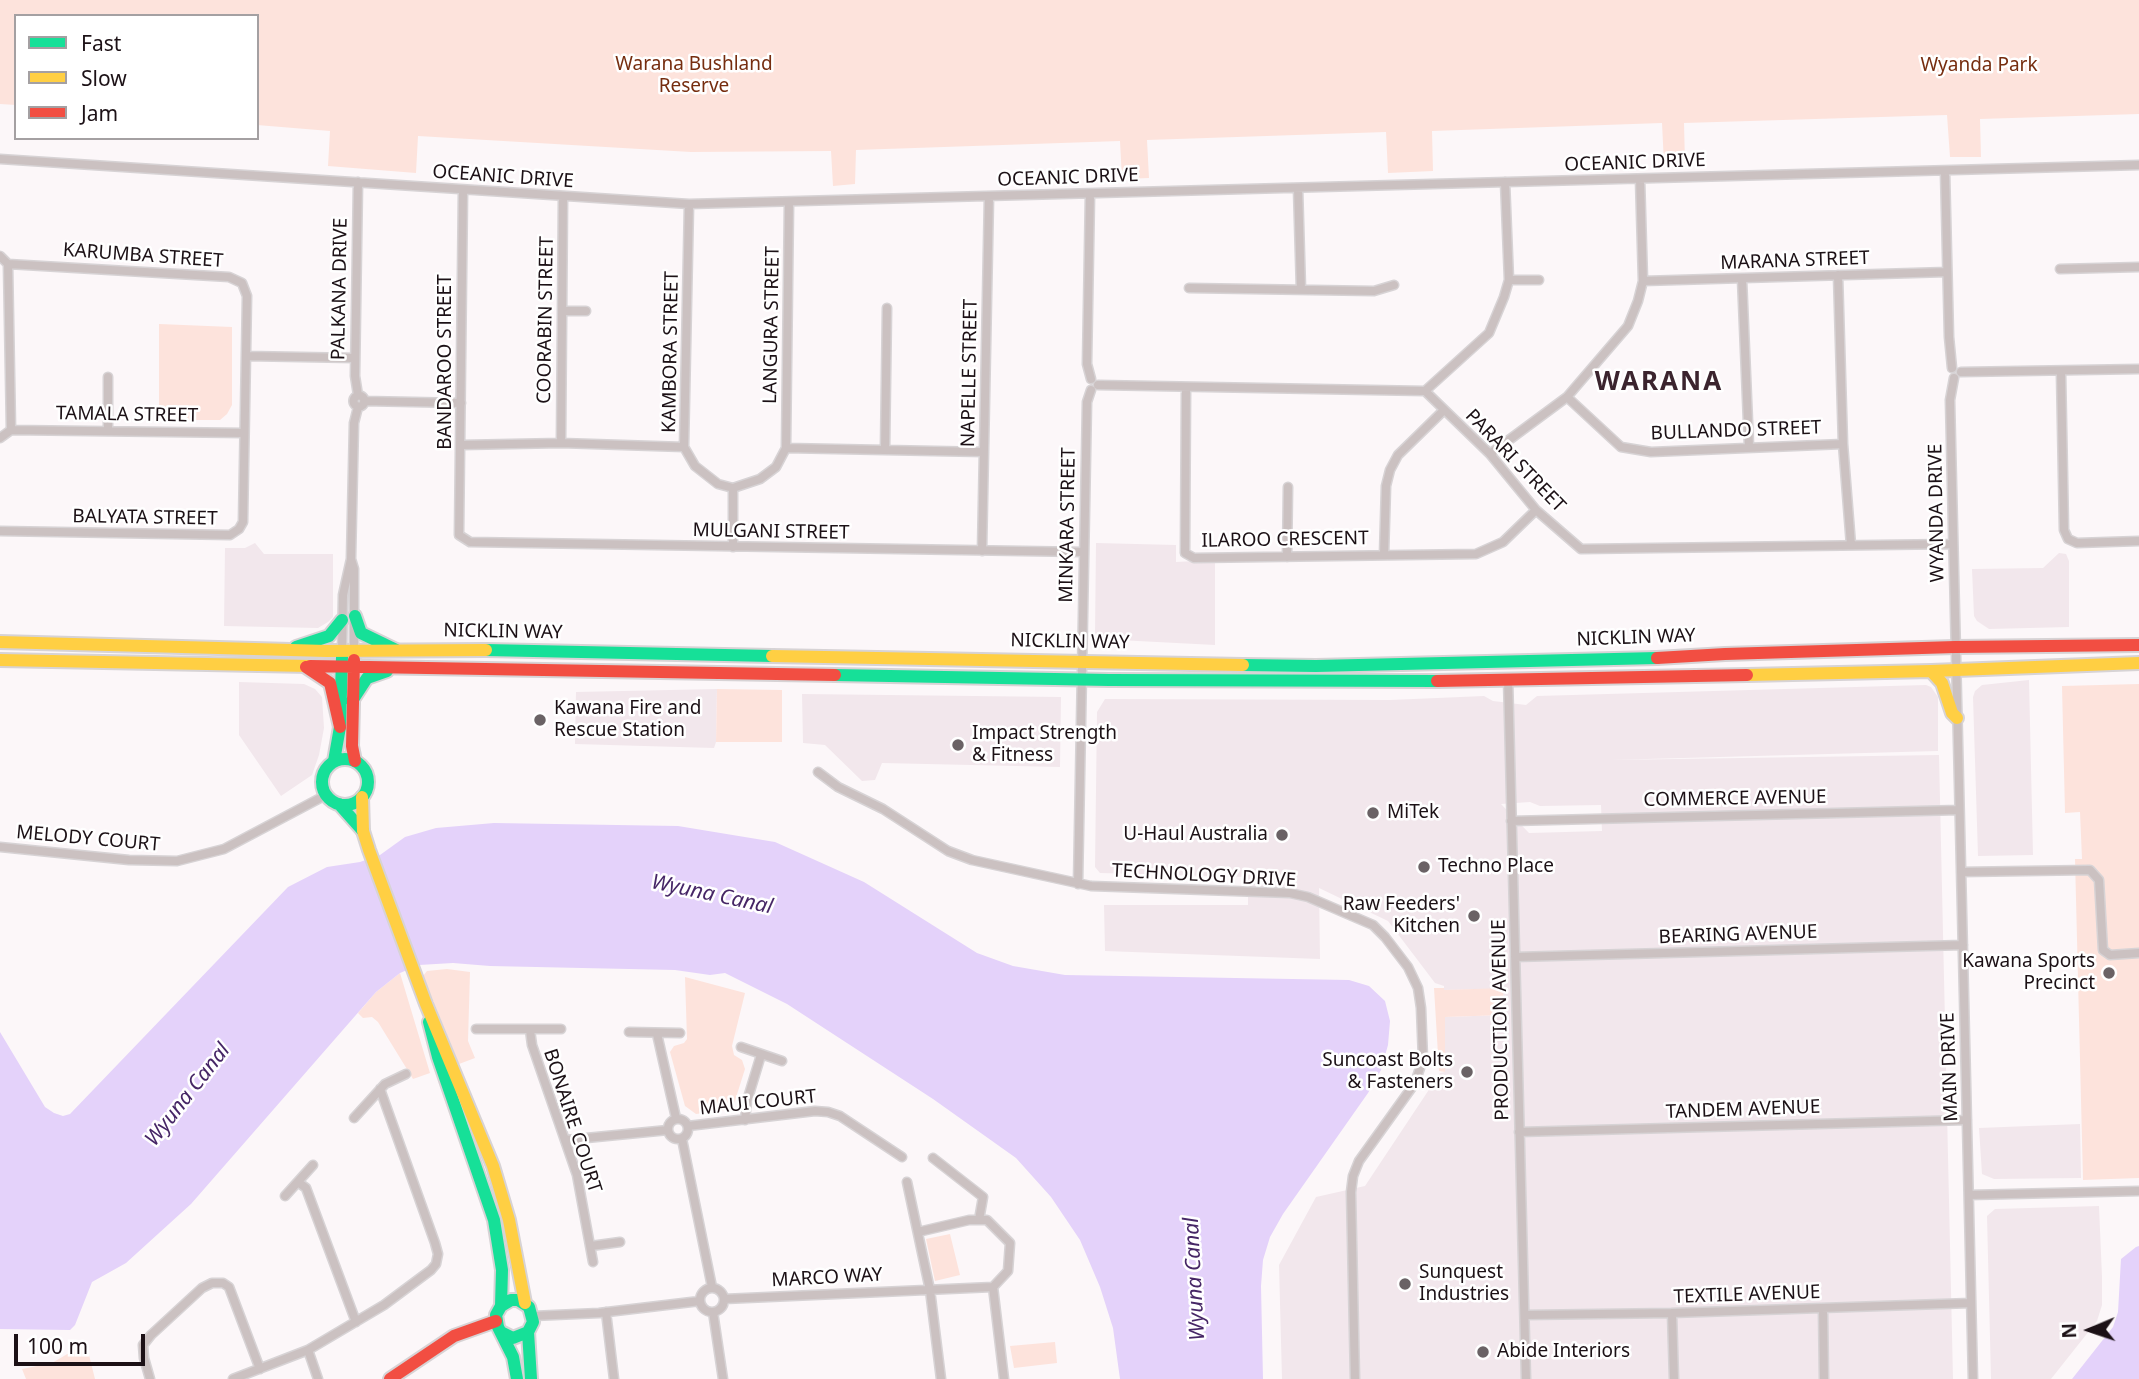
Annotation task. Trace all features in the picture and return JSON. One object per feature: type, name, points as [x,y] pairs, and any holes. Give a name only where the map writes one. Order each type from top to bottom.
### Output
[{"type":"main road","points":[[290,649],[329,636],[348,618],[361,633],[399,651]]},
{"type":"main road","name":"NICKLIN WAY","points":[[0,642],[348,651],[466,650],[1304,666],[2139,645]]},
{"type":"main road","points":[[339,804],[348,805],[362,797],[368,778],[355,761],[352,746],[348,651]]},
{"type":"main road","name":"NICKLIN WAY","points":[[0,660],[1081,680],[1508,680],[1931,671],[2139,663]]},
{"type":"main road","points":[[303,666],[330,683],[340,727]]},
{"type":"main road","points":[[348,666],[334,761],[323,775],[322,783],[326,795],[339,804],[363,831]]},
{"type":"main road","points":[[352,701],[367,678],[400,667]]},
{"type":"main road","points":[[1931,671],[1942,682],[1952,713],[1957,718]]},
{"type":"main road","points":[[334,761],[355,761]]},
{"type":"main road","points":[[362,797],[363,831],[369,850],[426,1004],[493,1166],[509,1220],[525,1303],[533,1316],[528,1332],[531,1379]]},
{"type":"main road","points":[[426,1004],[438,1057],[494,1220],[502,1270],[501,1306],[496,1315],[498,1327],[513,1357],[517,1379]]},
{"type":"main road","points":[[501,1306],[512,1300],[525,1303]]},
{"type":"main road","points":[[390,1379],[454,1336],[498,1327],[513,1338],[528,1332]]},
{"type":"street","name":"OCEANIC DRIVE","points":[[0,159],[690,204],[2139,165]]},
{"type":"street","name":"WYANDA DRIVE","points":[[1945,171],[1949,353],[1956,373],[1950,400],[1956,670]]},
{"type":"street","points":[[1490,454],[1567,397],[1628,326],[1643,281],[1640,179]]},
{"type":"street","name":"PALKANA DRIVE","points":[[348,651],[348,618],[343,596],[351,559],[354,423],[360,401],[355,386],[358,183]]},
{"type":"street","points":[[1093,385],[1425,391],[1489,333],[1509,280],[1506,183]]},
{"type":"street","points":[[1298,188],[1301,290]]},
{"type":"street","name":"BANDAROO STREET","points":[[459,535],[463,190]]},
{"type":"street","name":"MINKARA STREET","points":[[1078,884],[1087,402],[1093,385],[1087,364],[1090,194]]},
{"type":"street","name":"NAPELLE STREET","points":[[982,551],[989,196]]},
{"type":"street","name":"COORABIN STREET","points":[[561,443],[563,197]]},
{"type":"street","name":"LANGURA STREET","points":[[786,448],[789,202]]},
{"type":"street","name":"KAMBORA STREET","points":[[690,204],[684,447],[695,466],[718,484],[733,488]]},
{"type":"street","points":[[0,256],[8,264],[11,429],[0,438]]},
{"type":"street","name":"KARUMBA STREET","points":[[8,264],[229,277],[242,283],[247,296],[246,356]]},
{"type":"street","points":[[2060,270],[2139,267]]},
{"type":"street","name":"MARANA STREET","points":[[1643,281],[1947,272]]},
{"type":"street","points":[[1838,275],[1843,444],[1851,545]]},
{"type":"street","points":[[1742,279],[1749,446]]},
{"type":"street","points":[[1509,280],[1539,280]]},
{"type":"street","points":[[1189,288],[1374,290],[1394,285]]},
{"type":"street","points":[[885,450],[887,307]]},
{"type":"street","points":[[562,311],[586,311]]},
{"type":"street","points":[[246,356],[355,358]]},
{"type":"street","name":"BALYATA STREET","points":[[0,531],[230,535],[239,529],[243,522],[246,356]]},
{"type":"street","points":[[1956,373],[2139,369]]},
{"type":"street","points":[[2061,372],[2064,530],[2068,539],[2077,543],[2139,541]]},
{"type":"street","points":[[108,377],[108,430]]},
{"type":"street","name":"ILAROO CRESCENT","points":[[1186,387],[1185,553],[1194,558],[1476,554],[1503,542],[1536,510]]},
{"type":"street","name":"PARARI STREET","points":[[1425,391],[1490,454],[1536,510],[1581,549],[1953,544]]},
{"type":"street","name":"BULLANDO STREET","points":[[1567,397],[1621,447],[1651,452],[1843,444]]},
{"type":"street","points":[[360,401],[461,403]]},
{"type":"street","points":[[1384,555],[1386,486],[1390,470],[1398,455],[1443,411]]},
{"type":"street","name":"TAMALA STREET","points":[[11,429],[244,433]]},
{"type":"street","points":[[462,445],[561,443],[684,447]]},
{"type":"street","points":[[733,547],[733,488],[760,479],[776,467],[786,448],[984,452]]},
{"type":"street","points":[[1287,557],[1288,487]]},
{"type":"street","name":"MULGANI STREET","points":[[459,535],[470,542],[1084,552]]},
{"type":"street","name":"PALKANA DRIVE","points":[[348,651],[348,618],[354,569],[351,559]]},
{"type":"street","name":"PRODUCTION AVENUE","points":[[1508,661],[1526,1379]]},
{"type":"street","name":"MAIN DRIVE","points":[[1956,670],[1973,1379]]},
{"type":"street","name":"TECHNOLOGY DRIVE","points":[[818,772],[838,787],[883,809],[948,851],[972,860],[1101,887],[1282,892],[1299,895],[1373,925],[1385,937],[1408,967],[1418,988],[1422,1008],[1423,1059],[1415,1083],[1359,1161],[1353,1176],[1351,1192],[1355,1379]]},
{"type":"street","name":"MELODY COURT","points":[[0,847],[129,860],[177,861],[224,849],[326,795]]},
{"type":"street","name":"COMMERCE AVENUE","points":[[1511,821],[1959,810]]},
{"type":"street","points":[[1961,873],[2090,870],[2099,880],[2103,950],[2110,955],[2139,953]]},
{"type":"street","name":"BEARING AVENUE","points":[[1515,957],[1963,945]]},
{"type":"street","name":"BONAIRE COURT","points":[[476,1029],[561,1028]]},
{"type":"street","name":"BONAIRE COURT","points":[[530,1030],[531,1045],[577,1175],[593,1262]]},
{"type":"street","points":[[629,1032],[680,1033]]},
{"type":"street","points":[[657,1034],[676,1118]]},
{"type":"street","points":[[741,1047],[782,1061]]},
{"type":"street","points":[[745,1120],[747,1101],[761,1055]]},
{"type":"street","points":[[355,1118],[380,1089],[405,1074]]},
{"type":"street","points":[[233,1379],[308,1350],[394,1298],[436,1264],[438,1254],[435,1243],[380,1089]]},
{"type":"street","name":"MAUI COURT","points":[[688,1126],[828,1112],[857,1127],[902,1157]]},
{"type":"street","points":[[676,1118],[685,1121],[688,1126],[687,1135],[681,1139],[673,1138],[668,1130],[668,1124],[676,1118]]},
{"type":"street","name":"TANDEM AVENUE","points":[[1519,1132],[1967,1120]]},
{"type":"street","points":[[566,1140],[668,1130]]},
{"type":"street","points":[[681,1139],[712,1287]]},
{"type":"street","points":[[933,1158],[983,1198],[978,1220]]},
{"type":"street","points":[[285,1196],[313,1165]]},
{"type":"street","points":[[298,1182],[306,1188],[356,1322]]},
{"type":"street","points":[[907,1182],[930,1290],[941,1379]]},
{"type":"street","points":[[1969,1195],[2139,1191]]},
{"type":"street","points":[[918,1232],[969,1220],[987,1220],[1010,1243],[1007,1271],[993,1287],[1004,1379]]},
{"type":"street","points":[[591,1246],[620,1242]]},
{"type":"street","points":[[150,1379],[143,1345],[202,1288],[212,1283],[223,1283],[233,1294],[260,1369]]},
{"type":"street","points":[[712,1287],[722,1292],[724,1299],[722,1306],[713,1312]]},
{"type":"street","points":[[712,1287],[701,1293],[700,1301],[703,1308],[713,1312]]},
{"type":"street","name":"MARCO WAY","points":[[724,1299],[993,1287]]},
{"type":"street","points":[[533,1316],[606,1312],[700,1301]]},
{"type":"street","name":"TEXTILE AVENUE","points":[[1525,1315],[1971,1303]]},
{"type":"street","points":[[1823,1308],[1824,1379]]},
{"type":"street","points":[[606,1312],[614,1379]]},
{"type":"street","points":[[713,1312],[723,1379]]},
{"type":"street","points":[[1672,1313],[1674,1379]]},
{"type":"street","points":[[308,1350],[318,1379]]},
{"type":"shaded area","points":[[255,543],[264,554],[333,554],[333,617],[328,622],[318,628],[224,626],[225,548],[245,548]]},
{"type":"shaded area","points":[[1096,543],[1176,545],[1176,562],[1215,560],[1215,645],[1099,639],[1095,634]]},
{"type":"shaded area","points":[[2059,553],[2066,554],[2069,561],[2069,627],[1989,629],[1977,621],[1974,616],[1972,569],[2043,568]]},
{"type":"shaded area","points":[[2029,680],[2033,855],[1978,856],[1973,697],[1982,685]]},
{"type":"shaded area","points":[[239,682],[304,684],[315,689],[322,697],[324,728],[312,775],[281,796],[239,735]]},
{"type":"shaded area","points":[[1926,685],[1931,687],[1938,697],[1938,751],[1610,760],[1939,755],[1953,1379],[1282,1379],[1279,1265],[1316,1197],[1365,1186],[1440,1073],[1445,1072],[1445,1017],[1504,1015],[1503,989],[1444,990],[1444,986],[1435,983],[1388,921],[1319,888],[1320,959],[1105,951],[1104,905],[1248,905],[1248,877],[1100,873],[1095,867],[1097,712],[1105,699],[1390,700],[1484,696],[1493,701],[1526,705],[1537,696]],"holes":[[[1530,802],[1540,806],[1601,805],[1602,831],[1529,833],[1501,804]]]},
{"type":"shaded area","points":[[717,689],[714,748],[575,744],[576,692]]},
{"type":"shaded area","points":[[802,694],[1061,697],[1060,767],[882,763],[875,780],[862,781],[825,745],[803,743]]},
{"type":"shaded area","points":[[2080,1124],[2081,1178],[1994,1179],[1982,1174],[1979,1128]]},
{"type":"shaded area","points":[[2099,1206],[2102,1305],[2097,1321],[2051,1379],[1991,1379],[1987,1216],[1995,1209]]},
{"type":"green space","name":"Warana Bushland Reserve","points":[[0,0],[2139,0],[2139,114],[1980,119],[1981,157],[1950,157],[1947,115],[1684,123],[1685,163],[1664,164],[1662,123],[1432,131],[1433,171],[1388,173],[1386,132],[1147,140],[1149,178],[1122,179],[1120,141],[856,150],[855,184],[833,186],[831,151],[691,152],[418,136],[416,173],[328,166],[330,131],[259,125],[259,14],[14,14],[14,105],[0,104]]},
{"type":"green space","points":[[159,324],[232,327],[232,405],[220,420],[159,420]]},
{"type":"green space","name":"Kawana Sports Precinct","points":[[2139,684],[2139,1178],[2083,1180],[2075,859],[2082,859],[2080,812],[2065,813],[2062,686]]},
{"type":"green space","points":[[717,689],[782,690],[782,742],[716,742]]},
{"type":"green space","points":[[447,969],[470,972],[468,1041],[475,1058],[459,1064],[423,976],[427,971]]},
{"type":"green space","points":[[400,973],[430,1073],[413,1079],[378,1022],[372,1017],[363,1018],[358,1013],[376,992]]},
{"type":"green space","points":[[685,977],[745,993],[732,1046],[734,1055],[742,1060],[745,1069],[733,1107],[728,1110],[696,1114],[685,1106],[670,1052],[674,1046],[687,1039]]},
{"type":"green space","points":[[1434,988],[1503,988],[1504,1015],[1445,1017],[1445,1072],[1439,1071]]},
{"type":"green space","points":[[950,1234],[960,1275],[935,1281],[926,1239]]},
{"type":"green space","points":[[1055,1342],[1057,1363],[1014,1368],[1010,1346]]},
{"type":"green space","points":[[86,1343],[95,1379],[26,1379],[22,1369],[52,1363]]},
{"type":"water","name":"Wyuna Canal","points":[[494,823],[678,826],[775,842],[864,882],[977,953],[1013,966],[1065,975],[1349,980],[1369,986],[1385,1001],[1390,1021],[1388,1045],[1381,1070],[1368,1093],[1283,1214],[1270,1237],[1263,1260],[1261,1286],[1263,1379],[1120,1379],[1113,1328],[1100,1287],[1080,1240],[1051,1197],[1016,1158],[933,1099],[787,1004],[725,973],[710,975],[675,970],[453,963],[419,965],[400,973],[376,992],[191,1204],[126,1263],[92,1282],[75,1325],[70,1330],[0,1329],[0,1032],[45,1107],[63,1116],[70,1114],[288,887],[327,867],[360,862],[380,855],[405,837],[436,828]]},
{"type":"water","points":[[2139,1246],[2139,1379],[2072,1379],[2113,1327],[2118,1312],[2121,1259]]},
{"type":"traffic: fast","points":[[355,616],[361,633],[396,650]]},
{"type":"traffic: fast","points":[[296,647],[329,636],[342,620]]},
{"type":"traffic: fast","points":[[486,650],[772,656]]},
{"type":"traffic: fast","points":[[334,761],[340,727],[342,657]]},
{"type":"traffic: fast","points":[[1243,665],[1316,666],[1657,658]]},
{"type":"traffic: fast","points":[[352,701],[367,678],[387,671]]},
{"type":"traffic: fast","points":[[835,675],[1109,680],[1437,681]]},
{"type":"traffic: fast","points":[[345,759],[361,766],[368,782],[361,798],[345,805],[329,798],[322,782],[329,766],[345,759]]},
{"type":"traffic: fast","points":[[339,804],[363,831]]},
{"type":"traffic: fast","points":[[429,1022],[438,1057],[494,1220],[502,1270],[501,1306]]},
{"type":"traffic: fast","points":[[501,1332],[513,1338],[528,1332],[533,1322],[529,1307],[518,1300],[511,1300],[501,1306],[496,1315],[498,1327],[513,1357],[517,1379]]},
{"type":"traffic: fast","points":[[528,1332],[531,1379]]},
{"type":"traffic: slow","points":[[0,642],[327,651],[486,650]]},
{"type":"traffic: slow","points":[[772,656],[1243,665]]},
{"type":"traffic: slow","points":[[0,660],[310,666]]},
{"type":"traffic: slow","points":[[1747,675],[2139,663]]},
{"type":"traffic: slow","points":[[1931,671],[1942,683],[1952,713],[1957,718]]},
{"type":"traffic: slow","points":[[362,797],[363,831],[369,850],[426,1004],[493,1166],[509,1220],[525,1303]]},
{"type":"traffic: jam","points":[[1657,658],[1955,647],[2139,645]]},
{"type":"traffic: jam","points":[[354,660],[352,746],[355,761]]},
{"type":"traffic: jam","points":[[310,666],[835,675]]},
{"type":"traffic: jam","points":[[306,667],[330,683],[340,727]]},
{"type":"traffic: jam","points":[[1437,681],[1747,675]]},
{"type":"traffic: jam","points":[[390,1379],[454,1336],[496,1321]]},
{"type":"place","name":"Kawana Fire and Rescue Station","points":[[540,720]]},
{"type":"place","name":"Impact Strength & Fitness","points":[[958,745]]},
{"type":"place","name":"MiTek","points":[[1373,813]]},
{"type":"place","name":"U-Haul Australia","points":[[1282,835]]},
{"type":"place","name":"Techno Place","points":[[1424,867]]},
{"type":"place","name":"Raw Feeders' Kitchen","points":[[1474,916]]},
{"type":"place","name":"Kawana Sports Precinct","points":[[2109,973]]},
{"type":"place","name":"Suncoast Bolts & Fasteners","points":[[1467,1072]]},
{"type":"place","name":"Sunquest Industries","points":[[1405,1284]]},
{"type":"place","name":"Abide Interiors","points":[[1483,1352]]},
{"type":"district","name":"WARANA","points":[[1659,383]]},
{"type":"park label","name":"Wyanda Park","points":[[1979,66]]}]
